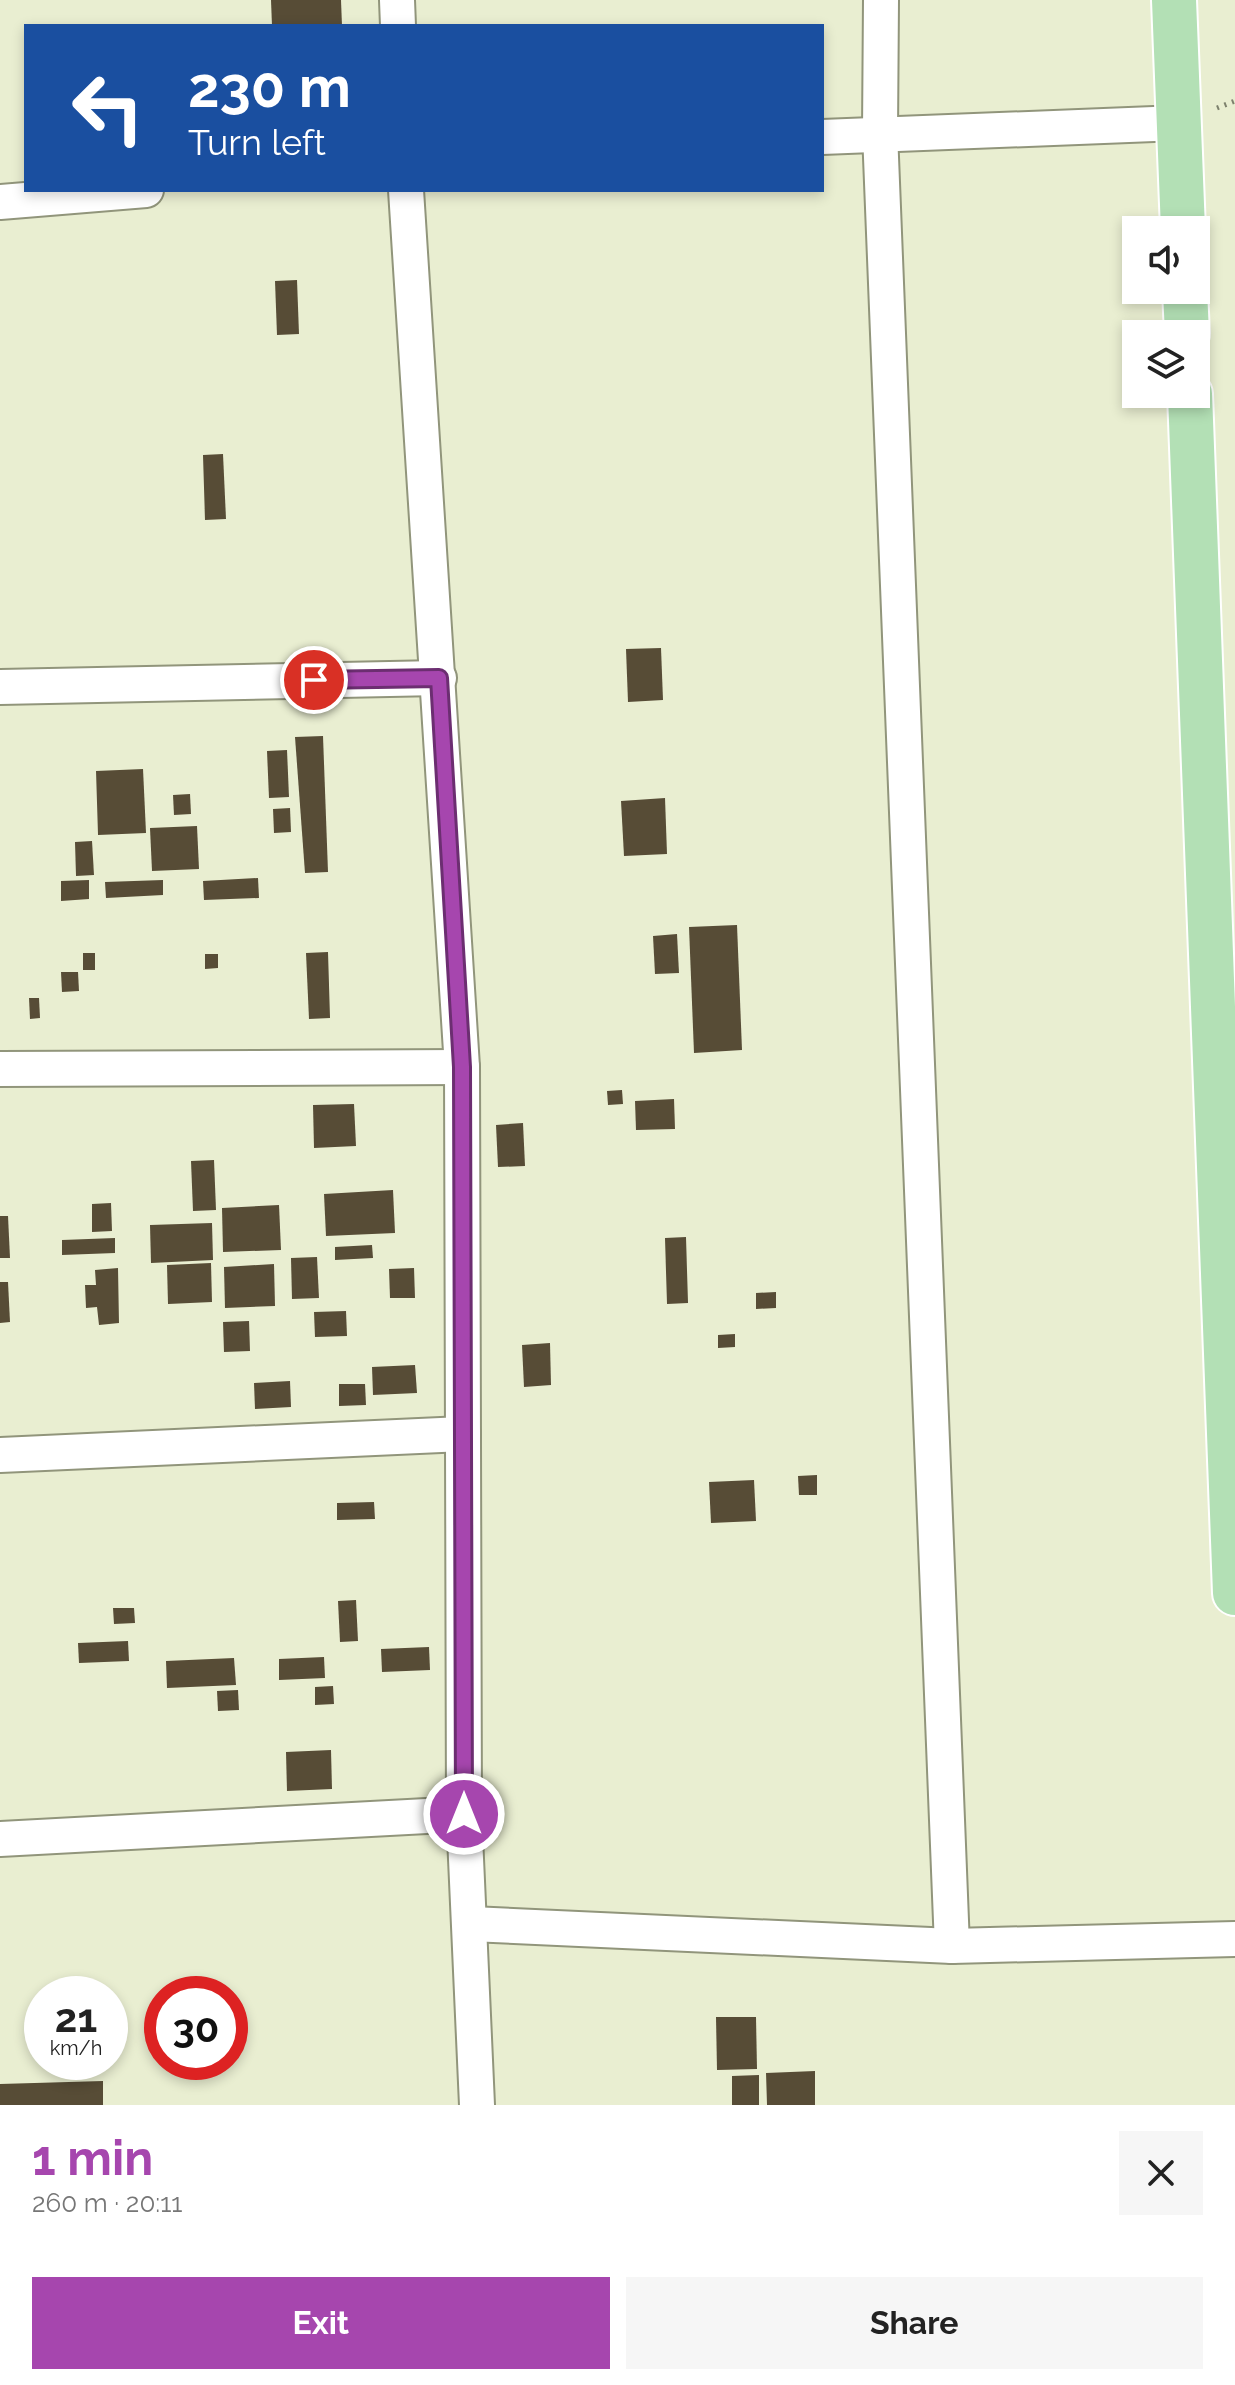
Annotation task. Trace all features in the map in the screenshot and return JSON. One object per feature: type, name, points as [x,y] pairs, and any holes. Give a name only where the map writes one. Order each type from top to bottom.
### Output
[{"type":"main road","points":[[1174,0],[1182,216]]},
{"type":"main road","points":[[1191,408],[1235,1593]]},
{"type":"street","points":[[397,0],[398,24]]},
{"type":"street","points":[[881,0],[880,132],[952,1946]]},
{"type":"street","points":[[824,137],[880,132],[1179,123]]},
{"type":"street","points":[[0,202],[122,192]]},
{"type":"street","points":[[406,192],[462,1067],[464,1814],[477,2105]]},
{"type":"street","points":[[0,687],[439,678]]},
{"type":"street","points":[[0,1069],[462,1067]]},
{"type":"street","points":[[0,1455],[463,1434]]},
{"type":"street","points":[[0,1839],[464,1814]]},
{"type":"street","points":[[471,1924],[952,1946],[1235,1939]]},
{"type":"building","points":[[271,0],[341,0],[342,24],[272,24]]},
{"type":"building","points":[[297,280],[299,334],[277,335],[275,281]]},
{"type":"building","points":[[223,454],[226,519],[205,520],[203,455]]},
{"type":"building","points":[[661,648],[663,700],[628,702],[626,649]]},
{"type":"building","points":[[323,736],[328,872],[305,873],[295,737]]},
{"type":"building","points":[[287,750],[289,797],[269,798],[267,751]]},
{"type":"building","points":[[143,769],[146,833],[98,835],[96,771]]},
{"type":"building","points":[[190,794],[191,814],[174,815],[173,795]]},
{"type":"building","points":[[665,798],[667,854],[624,856],[621,801]]},
{"type":"building","points":[[290,808],[291,832],[274,833],[273,809]]},
{"type":"building","points":[[197,826],[199,869],[152,871],[150,828]]},
{"type":"building","points":[[92,841],[94,875],[76,876],[75,842]]},
{"type":"building","points":[[258,878],[259,898],[204,900],[203,881]]},
{"type":"building","points":[[89,880],[89,899],[61,901],[61,881]]},
{"type":"building","points":[[163,880],[163,895],[106,898],[105,882]]},
{"type":"building","points":[[737,925],[742,1050],[694,1053],[689,927]]},
{"type":"building","points":[[677,934],[679,973],[655,974],[653,936]]},
{"type":"building","points":[[328,952],[330,1018],[309,1019],[306,953]]},
{"type":"building","points":[[83,953],[95,953],[95,970],[83,970]]},
{"type":"building","points":[[205,954],[218,954],[218,968],[205,969]]},
{"type":"building","points":[[61,972],[78,972],[79,991],[62,992]]},
{"type":"building","points":[[29,998],[39,998],[40,1018],[30,1019]]},
{"type":"building","points":[[622,1090],[623,1104],[608,1105],[607,1091]]},
{"type":"building","points":[[674,1099],[675,1129],[636,1130],[635,1101]]},
{"type":"building","points":[[354,1104],[356,1146],[314,1148],[313,1105]]},
{"type":"building","points":[[523,1123],[525,1166],[498,1167],[496,1125]]},
{"type":"building","points":[[214,1160],[216,1210],[193,1211],[191,1161]]},
{"type":"building","points":[[393,1190],[395,1233],[326,1236],[324,1194]]},
{"type":"building","points":[[111,1203],[112,1231],[92,1232],[92,1204]]},
{"type":"building","points":[[279,1205],[281,1250],[223,1252],[222,1208]]},
{"type":"building","points":[[0,1216],[8,1216],[10,1258],[0,1258]]},
{"type":"building","points":[[212,1223],[213,1260],[151,1263],[150,1225]]},
{"type":"building","points":[[686,1237],[688,1303],[667,1304],[665,1238]]},
{"type":"building","points":[[115,1238],[115,1253],[62,1255],[62,1240]]},
{"type":"building","points":[[372,1245],[373,1258],[335,1260],[335,1247]]},
{"type":"building","points":[[317,1257],[319,1298],[292,1299],[291,1258]]},
{"type":"building","points":[[211,1263],[212,1302],[168,1304],[167,1265]]},
{"type":"building","points":[[274,1264],[275,1306],[225,1308],[224,1267]]},
{"type":"building","points":[[118,1268],[119,1323],[99,1325],[97,1307],[86,1308],[85,1285],[96,1285],[95,1270]]},
{"type":"building","points":[[414,1268],[415,1298],[390,1298],[389,1269]]},
{"type":"building","points":[[0,1282],[8,1282],[10,1322],[0,1323]]},
{"type":"building","points":[[776,1292],[776,1308],[756,1309],[756,1293]]},
{"type":"building","points":[[346,1311],[347,1336],[315,1337],[314,1312]]},
{"type":"building","points":[[249,1321],[250,1351],[224,1352],[223,1322]]},
{"type":"building","points":[[735,1334],[735,1347],[718,1348],[718,1335]]},
{"type":"building","points":[[550,1343],[551,1385],[524,1387],[522,1345]]},
{"type":"building","points":[[415,1365],[417,1393],[373,1395],[372,1367]]},
{"type":"building","points":[[290,1381],[291,1407],[255,1409],[254,1383]]},
{"type":"building","points":[[339,1384],[365,1384],[366,1405],[339,1406]]},
{"type":"building","points":[[817,1475],[817,1495],[799,1495],[798,1476]]},
{"type":"building","points":[[754,1480],[756,1521],[711,1523],[709,1482]]},
{"type":"building","points":[[374,1502],[375,1519],[337,1520],[337,1503]]},
{"type":"building","points":[[356,1600],[358,1641],[340,1642],[338,1601]]},
{"type":"building","points":[[113,1608],[134,1608],[135,1623],[114,1624]]},
{"type":"building","points":[[128,1641],[129,1661],[79,1663],[78,1643]]},
{"type":"building","points":[[429,1647],[430,1670],[382,1672],[381,1649]]},
{"type":"building","points":[[324,1657],[325,1678],[279,1680],[279,1659]]},
{"type":"building","points":[[234,1658],[236,1685],[167,1688],[166,1661]]},
{"type":"building","points":[[333,1686],[334,1704],[315,1705],[315,1687]]},
{"type":"building","points":[[238,1690],[239,1710],[218,1711],[217,1691]]},
{"type":"building","points":[[331,1750],[332,1789],[287,1791],[286,1752]]},
{"type":"building","points":[[716,2017],[756,2017],[757,2069],[717,2070]]},
{"type":"building","points":[[815,2071],[815,2105],[767,2105],[766,2073]]},
{"type":"building","points":[[759,2075],[759,2105],[732,2105],[732,2076]]},
{"type":"building","points":[[103,2081],[103,2105],[0,2105],[0,2084]]},
{"type":"route","points":[[314,680],[439,678],[462,1067],[464,1814]]}]
